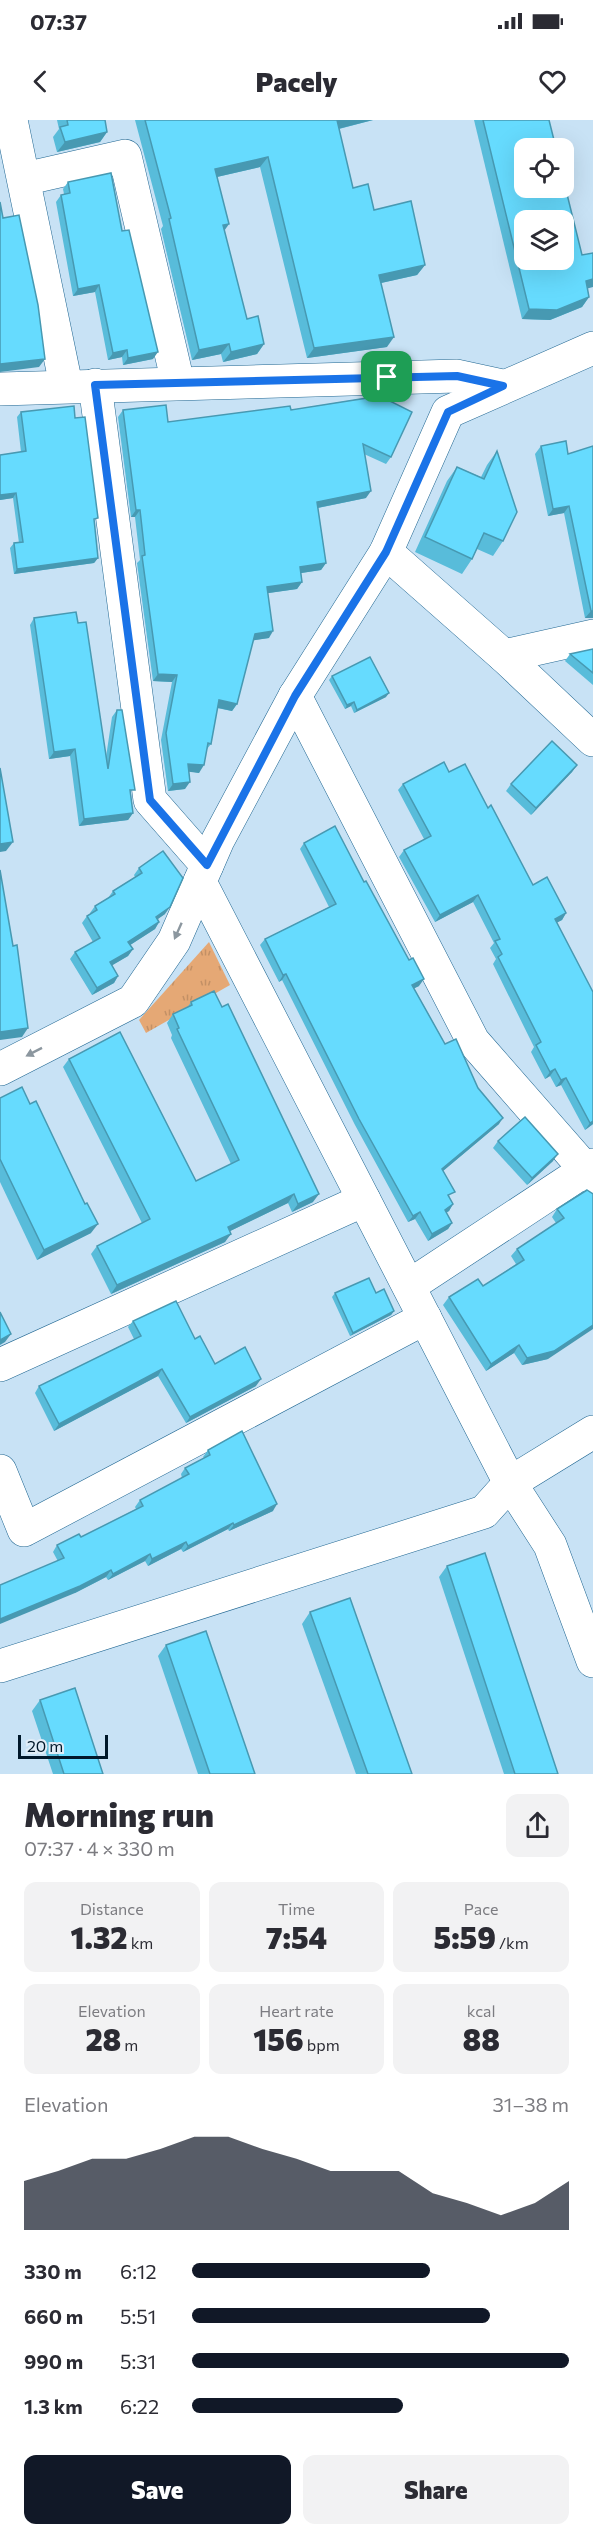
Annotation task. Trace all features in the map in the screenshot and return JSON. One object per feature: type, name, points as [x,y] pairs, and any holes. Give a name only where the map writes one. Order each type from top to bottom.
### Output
[{"type":"street","points":[[11,120],[24,179],[81,385],[150,800],[204,873],[408,1286],[510,1483],[550,1545],[593,1661]]},
{"type":"street","points":[[24,179],[125,156],[178,383]]},
{"type":"street","points":[[0,1069],[133,1001],[174,941],[204,873],[295,696],[386,552],[448,412],[593,348]]},
{"type":"street","points":[[0,388],[457,376],[503,386]]},
{"type":"street","points":[[386,552],[504,656],[593,740]]},
{"type":"street","points":[[504,656],[593,636]]},
{"type":"street","points":[[295,696],[473,1041],[590,1171],[408,1286]]},
{"type":"street","points":[[0,1365],[364,1200]]},
{"type":"street","points":[[0,1471],[24,1530],[425,1318]]},
{"type":"street","points":[[0,1666],[484,1512],[510,1483],[593,1432]]},
{"type":"green space","points":[[209,942],[230,985],[146,1033],[139,1020]]},
{"type":"building","points":[[67,120],[105,120],[107,132],[65,142],[60,127],[68,125]]},
{"type":"building","points":[[145,120],[337,120],[353,188],[368,184],[374,210],[411,201],[425,265],[379,275],[394,337],[314,348],[268,157],[215,169],[229,224],[223,225],[247,319],[258,316],[264,344],[231,352],[229,344],[199,350],[169,219],[171,218]]},
{"type":"building","points":[[483,120],[549,120],[554,138],[514,138],[514,198],[568,198],[571,210],[514,210],[514,247]]},
{"type":"building","points":[[111,173],[122,231],[129,230],[158,352],[128,358],[127,350],[113,353],[99,285],[78,289],[61,195],[70,193],[68,182]]},
{"type":"building","points":[[0,202],[3,218],[19,215],[38,305],[45,359],[0,364]]},
{"type":"building","points":[[574,223],[582,255],[593,253],[593,279],[586,281],[589,297],[557,310],[529,309],[520,270],[574,270]]},
{"type":"building","points":[[370,391],[412,412],[391,457],[363,444],[371,491],[317,502],[326,563],[300,567],[302,582],[267,587],[273,631],[255,634],[237,704],[219,700],[211,744],[208,743],[204,765],[188,764],[190,782],[173,784],[166,733],[177,675],[158,674],[142,556],[145,555],[140,510],[136,510],[123,410],[166,405],[168,422],[290,406],[291,410],[367,398]]},
{"type":"building","points":[[74,406],[75,418],[85,417],[98,518],[94,519],[98,558],[17,569],[14,543],[23,542],[16,493],[0,495],[0,455],[26,451],[21,412]]},
{"type":"building","points":[[566,441],[568,454],[593,446],[593,611],[591,611],[569,506],[553,509],[541,446]]},
{"type":"building","points":[[497,451],[517,512],[503,541],[484,533],[472,559],[425,537],[457,467],[484,479]]},
{"type":"building","points":[[76,612],[78,623],[86,622],[108,769],[117,710],[122,710],[135,790],[130,790],[133,813],[84,819],[75,749],[54,752],[34,618]]},
{"type":"building","points":[[593,649],[593,673],[570,654]]},
{"type":"building","points":[[370,657],[389,693],[357,710],[354,702],[347,705],[332,676]]},
{"type":"building","points":[[552,741],[577,765],[536,808],[511,784]]},
{"type":"building","points":[[444,762],[449,772],[465,764],[488,808],[491,805],[533,885],[547,877],[566,913],[555,919],[593,992],[593,1121],[590,1123],[566,1078],[561,1080],[555,1069],[550,1072],[536,1045],[541,1042],[498,957],[502,954],[495,941],[500,939],[478,895],[440,915],[404,850],[431,836],[403,784]]},
{"type":"building","points":[[0,768],[13,842],[0,844]]},
{"type":"building","points":[[335,826],[409,960],[413,958],[424,979],[412,985],[445,1044],[456,1039],[478,1088],[503,1118],[442,1169],[455,1192],[448,1195],[453,1204],[445,1210],[452,1223],[432,1234],[420,1212],[413,1216],[359,1119],[286,974],[283,975],[265,939],[336,904],[304,843]]},
{"type":"building","points":[[163,851],[183,878],[170,907],[156,917],[159,922],[128,942],[133,949],[110,962],[118,976],[97,988],[75,952],[100,938],[87,916],[97,910],[95,906],[115,894],[113,891],[142,873],[139,868]]},
{"type":"building","points":[[0,870],[13,946],[17,945],[28,1028],[0,1032]]},
{"type":"building","points":[[214,991],[222,1007],[228,1004],[319,1194],[298,1204],[294,1194],[228,1227],[231,1234],[117,1285],[97,1246],[150,1219],[69,1059],[120,1032],[196,1181],[239,1160],[177,1029],[179,1028],[173,1014]]},
{"type":"building","points":[[22,1087],[30,1104],[36,1101],[85,1204],[87,1203],[98,1224],[44,1250],[0,1159],[0,1098]]},
{"type":"building","points":[[525,1117],[558,1154],[532,1178],[498,1141]]},
{"type":"building","points":[[587,1190],[593,1194],[593,1325],[554,1351],[527,1358],[519,1345],[491,1364],[449,1297],[478,1279],[483,1286],[524,1260],[517,1249],[564,1218],[557,1209]]},
{"type":"building","points":[[369,1278],[376,1293],[384,1289],[394,1311],[353,1333],[335,1293]]},
{"type":"building","points":[[176,1301],[195,1339],[200,1336],[215,1364],[245,1347],[261,1379],[190,1417],[162,1369],[59,1424],[39,1386],[141,1336],[133,1321]]},
{"type":"building","points":[[0,1312],[11,1334],[0,1340]]},
{"type":"building","points":[[242,1431],[277,1504],[188,1546],[186,1542],[152,1559],[150,1554],[113,1574],[111,1570],[80,1586],[0,1619],[0,1585],[64,1558],[57,1545],[79,1534],[81,1537],[143,1506],[140,1500],[189,1474],[185,1468],[210,1455],[208,1450]]},
{"type":"building","points":[[485,1553],[558,1774],[515,1774],[447,1566]]},
{"type":"building","points":[[350,1598],[412,1774],[368,1774],[310,1612]]},
{"type":"building","points":[[206,1631],[255,1774],[210,1774],[166,1645]]},
{"type":"building","points":[[75,1688],[103,1774],[64,1774],[40,1700]]},
{"type":"route","points":[[457,376],[503,386],[448,412],[386,552],[295,696],[207,865],[150,800],[95,385],[387,377],[457,376]]}]
